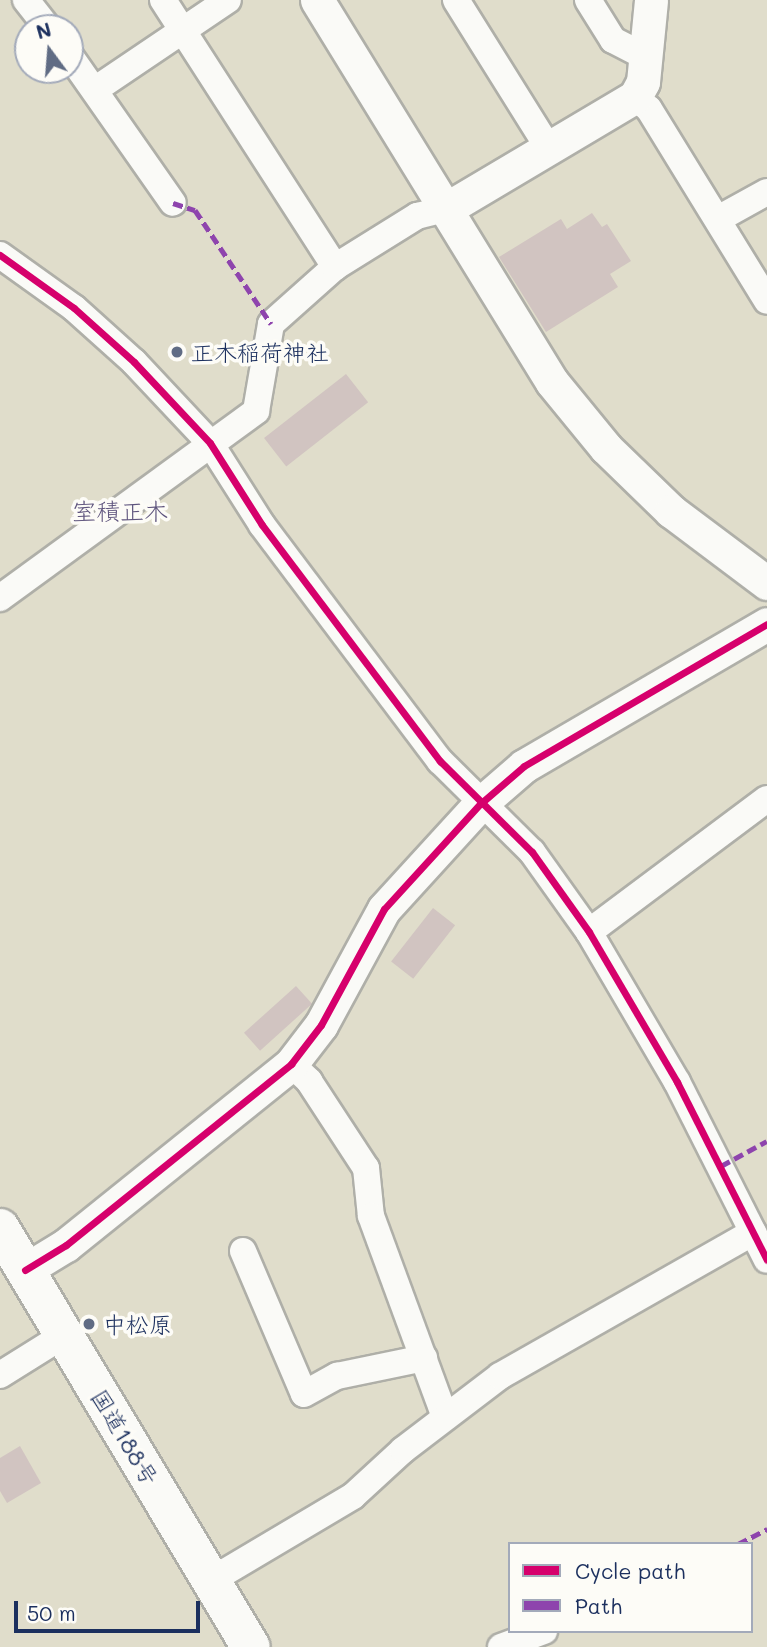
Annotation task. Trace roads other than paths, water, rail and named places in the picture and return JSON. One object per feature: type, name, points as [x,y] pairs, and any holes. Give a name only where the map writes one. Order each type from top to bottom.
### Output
[{"type":"highway","name":"国道188号","points":[[0,1228],[251,1647]]},
{"type":"street","points":[[26,0],[37,14]]},
{"type":"street","points":[[163,0],[335,267]]},
{"type":"street","points":[[96,89],[228,0]]},
{"type":"street","points":[[317,0],[552,382],[606,448],[671,511],[767,583]]},
{"type":"street","points":[[456,0],[549,149]]},
{"type":"street","points":[[588,0],[613,40],[646,57]]},
{"type":"street","points":[[0,598],[256,411],[271,324],[335,267],[417,216],[446,209],[635,97],[646,57],[651,0]]},
{"type":"street","points":[[84,74],[173,203]]},
{"type":"street","points":[[635,97],[649,109],[767,301]]},
{"type":"street","points":[[718,219],[767,192]]},
{"type":"street","points":[[0,255],[74,308],[134,362],[210,443],[262,525],[440,761],[480,804],[532,852],[589,932],[677,1082],[767,1260]]},
{"type":"street","points":[[25,1269],[66,1245],[291,1064],[321,1025],[384,909],[480,804],[524,766],[767,624]]},
{"type":"street","points":[[589,932],[767,799]]},
{"type":"street","points":[[291,1064],[309,1081],[366,1168],[371,1216],[445,1417]]},
{"type":"street","points":[[210,1581],[353,1496],[445,1417],[500,1376],[753,1232]]},
{"type":"street","points":[[243,1251],[304,1394],[337,1376],[424,1358]]},
{"type":"street","points":[[0,1375],[64,1335]]},
{"type":"street","points":[[501,1647],[539,1633]]},
{"type":"place","name":"正木稲荷神社","points":[[177,352]]},
{"type":"place","name":"中松原","points":[[89,1324]]},
{"type":"district","name":"室積正木","points":[[120,511]]}]
